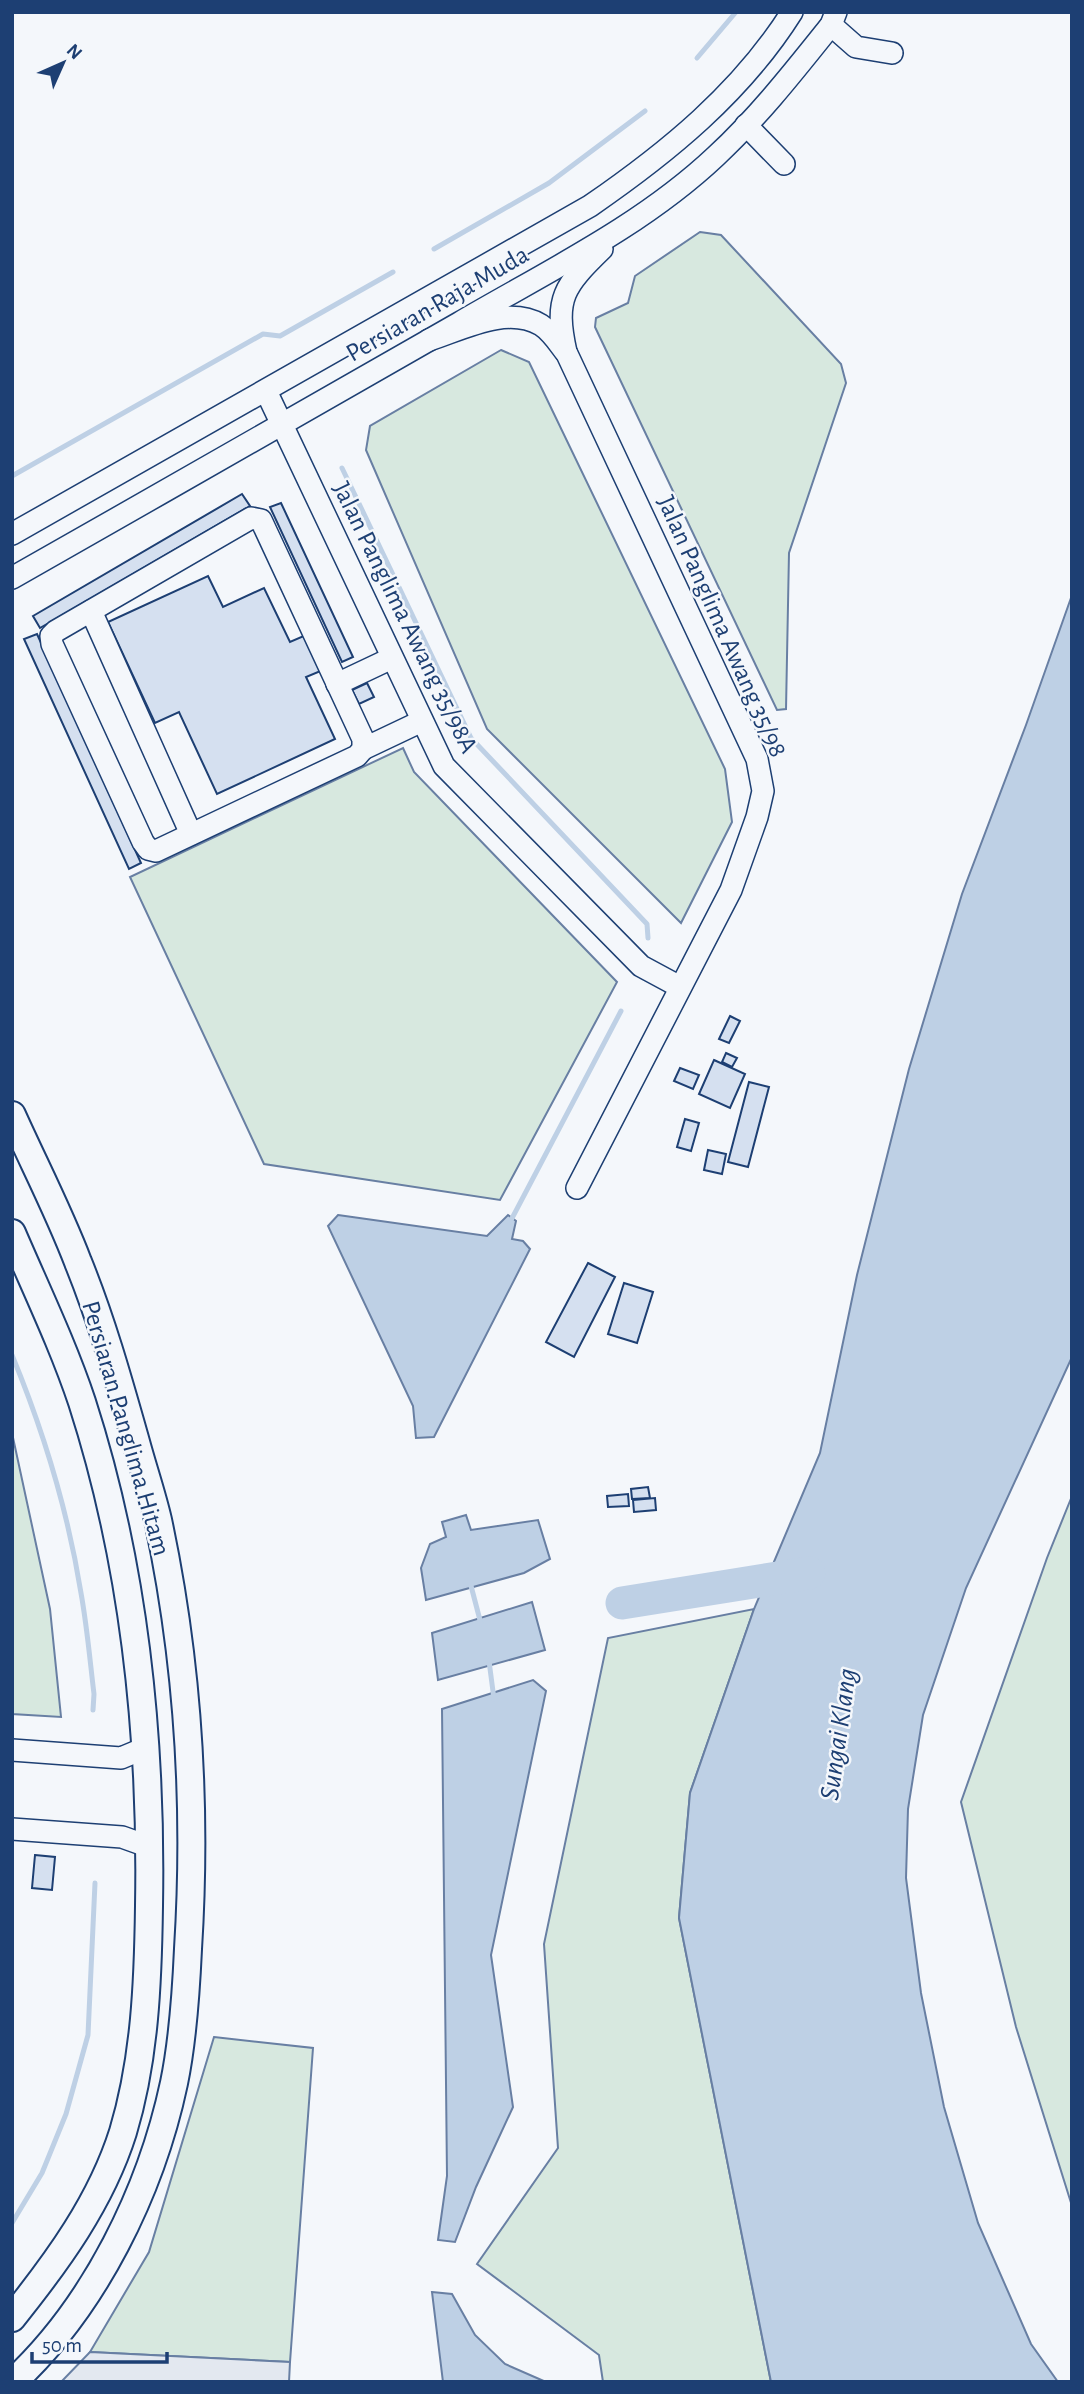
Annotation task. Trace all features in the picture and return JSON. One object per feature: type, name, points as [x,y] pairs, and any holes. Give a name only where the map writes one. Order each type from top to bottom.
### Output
[{"type":"main road","name":"Persiaran Panglima Hitam","points":[[12,1115],[79,1263],[119,1382],[157,1519],[183,1678],[192,1793],[192,1899],[186,1994],[174,2083],[155,2148],[127,2226],[81,2300],[37,2360],[13,2382]]},
{"type":"main road","name":"Persiaran Panglima Hitam","points":[[12,1233],[76,1388],[99,1460],[115,1526],[131,1619],[145,1748],[150,1847],[148,1993],[140,2056],[122,2133],[96,2198],[54,2266],[12,2318]]},
{"type":"street","name":"Persiaran Raja Muda","points":[[12,534],[590,206],[641,171],[690,131],[741,79],[778,35],[792,12]]},
{"type":"street","name":"Persiaran Raja Muda","points":[[12,578],[429,340],[664,200],[716,157],[769,103],[834,18]]},
{"type":"street","points":[[834,18],[856,47],[892,53]]},
{"type":"street","points":[[746,125],[784,164]]},
{"type":"street","points":[[567,354],[562,332],[561,306],[567,286],[631,222]]},
{"type":"street","points":[[429,340],[499,317],[521,318],[541,325],[567,354]]},
{"type":"street","name":"Jalan Panglima Awang 35/98","points":[[567,354],[757,759],[762,791],[757,817],[731,890],[577,1188]]},
{"type":"street","name":"Jalan Panglima Awang 35/98A","points":[[266,391],[444,766],[641,966],[680,986]]},
{"type":"street","points":[[363,749],[363,739],[261,520],[251,518],[51,636],[52,644],[148,849],[156,850],[191,834],[357,756],[363,749],[422,721]]},
{"type":"street","points":[[91,611],[191,834]]},
{"type":"street","points":[[337,684],[392,658]]},
{"type":"street","points":[[12,1751],[121,1758],[145,1748]]},
{"type":"street","points":[[12,1829],[122,1837],[150,1847]]},
{"type":"shaded area","points":[[700,232],[721,235],[841,364],[846,383],[789,553],[786,709],[777,710],[595,327],[596,318],[628,303],[635,276]]},
{"type":"shaded area","points":[[501,350],[529,362],[725,769],[732,822],[681,923],[487,729],[366,450],[370,426]]},
{"type":"shaded area","points":[[403,748],[414,772],[617,982],[500,1200],[264,1164],[130,877]]},
{"type":"shaded area","points":[[12,1433],[50,1609],[61,1717],[12,1714]]},
{"type":"shaded area","points":[[1072,1496],[1072,2206],[1016,2027],[961,1802],[1047,1558]]},
{"type":"shaded area","points":[[754,1609],[690,1793],[679,1918],[771,2382],[603,2382],[599,2355],[477,2264],[558,2148],[544,1944],[608,1638]]},
{"type":"shaded area","points":[[214,2037],[313,2048],[290,2362],[90,2352],[149,2252]]},
{"type":"shaded area","points":[[90,2352],[290,2362],[289,2382],[61,2382]]},
{"type":"water","name":"Sungai Klang","points":[[1072,595],[1072,1357],[966,1588],[923,1715],[908,1809],[906,1878],[921,1993],[944,2107],[978,2223],[1031,2344],[1058,2382],[771,2382],[679,1918],[690,1793],[754,1609],[820,1453],[857,1275],[909,1069],[962,894]]},
{"type":"water","points":[[338,1215],[487,1236],[508,1215],[516,1221],[512,1239],[523,1241],[530,1249],[434,1437],[416,1438],[413,1406],[328,1226]]},
{"type":"water","points":[[466,1515],[471,1530],[538,1520],[550,1559],[524,1573],[426,1600],[421,1568],[430,1544],[446,1537],[442,1522]]},
{"type":"water","points":[[532,1602],[545,1650],[438,1680],[432,1633]]},
{"type":"water","points":[[533,1680],[546,1691],[491,1955],[513,2107],[476,2187],[455,2242],[438,2240],[447,2176],[442,1709]]},
{"type":"water","points":[[432,2292],[452,2294],[475,2335],[505,2364],[546,2382],[443,2382]]},
{"type":"building","points":[[242,494],[250,506],[40,628],[33,616]]},
{"type":"building","points":[[281,503],[353,657],[342,662],[270,507]]},
{"type":"building","points":[[208,576],[223,607],[264,588],[290,642],[306,635],[323,670],[306,677],[335,739],[217,794],[179,712],[155,723],[108,622]]},
{"type":"building","points":[[37,634],[141,863],[129,869],[24,639]]},
{"type":"building","points":[[367,683],[374,697],[359,704],[352,690]]},
{"type":"building","points":[[730,1016],[740,1021],[729,1043],[719,1039]]},
{"type":"building","points":[[726,1053],[737,1058],[732,1067],[722,1062]]},
{"type":"building","points":[[714,1060],[745,1074],[730,1108],[699,1094]]},
{"type":"building","points":[[680,1068],[699,1075],[693,1089],[674,1081]]},
{"type":"building","points":[[749,1082],[769,1087],[748,1167],[728,1162]]},
{"type":"building","points":[[685,1119],[699,1123],[691,1151],[677,1147]]},
{"type":"building","points":[[708,1150],[726,1154],[722,1174],[704,1170]]},
{"type":"building","points":[[588,1263],[615,1277],[574,1357],[546,1342]]},
{"type":"building","points":[[624,1283],[653,1292],[637,1343],[608,1334]]},
{"type":"building","points":[[648,1487],[650,1498],[632,1499],[631,1489]]},
{"type":"building","points":[[628,1494],[629,1506],[608,1507],[607,1496]]},
{"type":"building","points":[[655,1498],[656,1510],[634,1512],[633,1500]]},
{"type":"building","points":[[35,1855],[55,1857],[52,1890],[32,1888]]},
{"type":"waterway","points":[[697,58],[736,12]]},
{"type":"waterway","points":[[434,249],[549,183],[645,111]]},
{"type":"waterway","points":[[12,476],[263,334],[280,336],[393,272]]},
{"type":"waterway","points":[[342,468],[471,738],[647,924],[648,938]]},
{"type":"waterway","points":[[510,1222],[621,1011]]},
{"type":"waterway","points":[[12,1355],[44,1442],[69,1532],[85,1618],[94,1694],[93,1710]]},
{"type":"waterway","points":[[622,1603],[809,1573]]},
{"type":"waterway","points":[[470,1582],[481,1624]]},
{"type":"waterway","points":[[489,1661],[494,1699]]},
{"type":"waterway","points":[[12,2223],[42,2173],[66,2114],[88,2035],[95,1883]]}]
